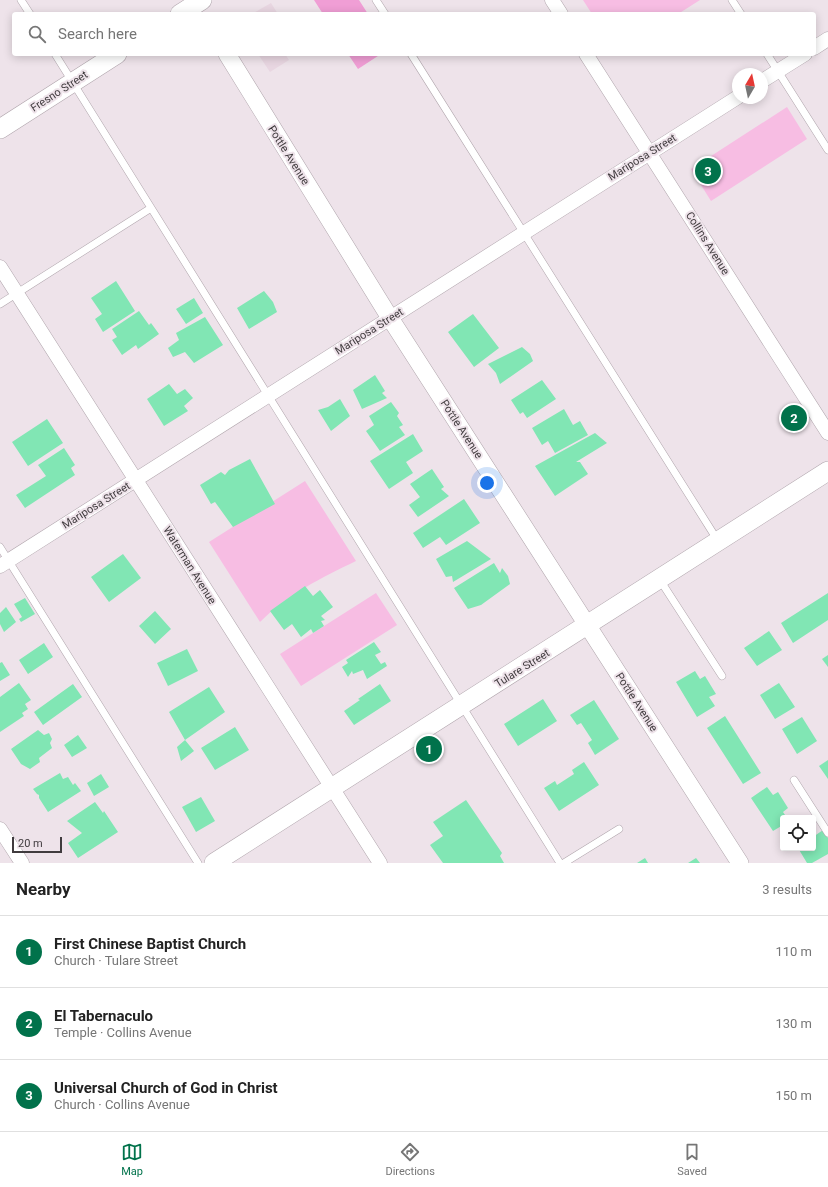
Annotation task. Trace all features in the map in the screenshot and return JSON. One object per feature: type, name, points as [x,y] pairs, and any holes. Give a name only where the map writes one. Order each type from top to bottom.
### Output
[{"type":"main road","points":[[184,12],[198,4]]},
{"type":"main road","name":"Fresno Street","points":[[0,129],[114,56]]},
{"type":"main road","name":"Tulare Street","points":[[214,863],[588,626],[828,471]]},
{"type":"street","points":[[552,0],[560,12]]},
{"type":"street","points":[[816,47],[828,39]]},
{"type":"street","name":"Pottle Avenue","points":[[228,56],[390,318],[740,863]]},
{"type":"street","name":"Collins Avenue","points":[[587,56],[828,433]]},
{"type":"street","points":[[768,77],[802,56]]},
{"type":"street","name":"Mariposa Street","points":[[4,563],[732,100]]},
{"type":"street","name":"Waterman Avenue","points":[[0,268],[380,863]]},
{"type":"street","points":[[0,829],[22,863]]},
{"type":"lane","points":[[21,0],[29,12]]},
{"type":"lane","points":[[376,0],[384,12]]},
{"type":"lane","points":[[732,0],[740,12]]},
{"type":"lane","points":[[56,56],[560,863]]},
{"type":"lane","points":[[412,56],[719,541]]},
{"type":"lane","points":[[768,56],[828,150]]},
{"type":"lane","points":[[0,304],[152,208]]},
{"type":"lane","points":[[0,547],[4,563],[198,863]]},
{"type":"lane","points":[[660,580],[722,676]]},
{"type":"lane","points":[[794,780],[828,833]]},
{"type":"lane","points":[[564,863],[619,829]]},
{"type":"shaded area","points":[[314,0],[359,0],[367,12],[322,12]]},
{"type":"shaded area","points":[[583,0],[700,0],[681,12],[591,12]]},
{"type":"shaded area","points":[[271,3],[277,12],[255,12]]},
{"type":"shaded area","points":[[259,56],[286,56],[289,60],[270,72]]},
{"type":"shaded area","points":[[349,56],[378,56],[358,69]]},
{"type":"shaded area","points":[[787,107],[807,139],[711,201],[691,169]]},
{"type":"shaded area","points":[[305,481],[356,561],[305,587],[282,603],[260,622],[209,542]]},
{"type":"shaded area","points":[[376,593],[397,625],[301,686],[280,654]]},
{"type":"building","points":[[116,281],[135,311],[103,332],[95,319],[102,314],[91,298]]},
{"type":"building","points":[[264,291],[273,302],[277,312],[249,329],[237,308]]},
{"type":"building","points":[[194,298],[203,313],[186,324],[176,309]]},
{"type":"building","points":[[139,311],[149,325],[151,323],[159,334],[138,349],[136,345],[122,355],[112,340],[117,337],[112,329]]},
{"type":"building","points":[[473,314],[499,348],[474,367],[448,332]]},
{"type":"building","points":[[205,317],[223,345],[194,363],[185,352],[173,357],[168,348],[179,340],[176,333]]},
{"type":"building","points":[[522,347],[530,354],[533,361],[500,384],[496,373],[488,364]]},
{"type":"building","points":[[375,375],[385,391],[382,393],[387,398],[362,409],[353,390]]},
{"type":"building","points":[[542,380],[556,399],[527,418],[523,412],[520,414],[511,400]]},
{"type":"building","points":[[169,384],[177,394],[185,389],[193,398],[184,406],[188,411],[164,426],[147,399]]},
{"type":"building","points":[[340,399],[350,416],[331,431],[318,410],[328,407]]},
{"type":"building","points":[[391,402],[399,413],[397,416],[403,425],[399,427],[405,435],[380,451],[366,431],[374,425],[369,416]]},
{"type":"building","points":[[564,409],[573,425],[580,421],[588,435],[555,453],[548,441],[542,445],[532,428]]},
{"type":"building","points":[[47,419],[63,443],[28,466],[12,442]]},
{"type":"building","points":[[595,433],[607,443],[576,462],[580,462],[588,474],[555,496],[535,466]]},
{"type":"building","points":[[413,434],[423,451],[406,462],[413,473],[389,489],[370,461]]},
{"type":"building","points":[[64,448],[75,465],[71,468],[75,475],[25,508],[16,495],[46,476],[38,465]]},
{"type":"building","points":[[250,459],[275,504],[233,527],[215,502],[211,504],[200,485],[221,472],[225,475],[229,470]]},
{"type":"building","points":[[432,469],[444,487],[441,489],[449,496],[418,517],[409,505],[420,497],[410,484]]},
{"type":"building","points":[[464,499],[480,523],[446,545],[440,537],[423,548],[413,533]]},
{"type":"building","points":[[467,541],[491,559],[453,582],[452,576],[446,577],[436,559]]},
{"type":"building","points":[[123,554],[141,578],[109,602],[91,577]]},
{"type":"building","points":[[494,563],[500,573],[502,568],[508,576],[510,584],[481,605],[468,609],[454,588]]},
{"type":"building","points":[[305,586],[313,596],[320,590],[333,607],[321,616],[325,620],[321,621],[324,626],[313,633],[311,629],[301,637],[292,624],[284,630],[270,611]]},
{"type":"building","points":[[828,593],[828,620],[793,643],[781,623]]},
{"type":"building","points":[[25,598],[35,614],[21,622],[19,619],[22,617],[14,604]]},
{"type":"building","points":[[6,607],[16,622],[4,632],[0,624],[0,613]]},
{"type":"building","points":[[155,611],[171,629],[155,644],[139,626]]},
{"type":"building","points":[[769,631],[782,650],[757,666],[744,648]]},
{"type":"building","points":[[374,642],[381,652],[375,655],[381,664],[385,662],[387,666],[367,679],[363,670],[353,674],[352,671],[348,677],[342,667],[348,663],[346,660]]},
{"type":"building","points":[[44,643],[53,657],[28,674],[19,660]]},
{"type":"building","points":[[187,649],[198,671],[168,686],[157,663]]},
{"type":"building","points":[[828,655],[828,667],[822,659]]},
{"type":"building","points":[[2,662],[10,675],[0,681],[0,663]]},
{"type":"building","points":[[695,671],[700,679],[705,676],[716,694],[709,697],[715,706],[697,717],[676,682]]},
{"type":"building","points":[[19,683],[31,700],[25,704],[28,709],[22,713],[24,716],[0,732],[0,697]]},
{"type":"building","points":[[779,683],[795,707],[775,719],[760,695]]},
{"type":"building","points":[[73,684],[82,697],[43,725],[34,712]]},
{"type":"building","points":[[380,684],[391,701],[354,725],[344,711],[360,700],[358,699]]},
{"type":"building","points":[[209,687],[225,712],[185,740],[169,712]]},
{"type":"building","points":[[543,699],[557,721],[518,746],[504,724]]},
{"type":"building","points":[[594,700],[619,739],[595,755],[588,743],[592,740],[581,723],[577,725],[570,715]]},
{"type":"building","points":[[725,716],[761,773],[743,784],[707,728]]},
{"type":"building","points":[[802,717],[817,741],[797,754],[782,729]]},
{"type":"building","points":[[235,727],[249,750],[215,770],[201,748]]},
{"type":"building","points":[[38,730],[44,735],[49,733],[52,739],[50,743],[52,748],[39,758],[40,762],[30,769],[21,764],[11,749]]},
{"type":"building","points":[[78,735],[87,748],[72,757],[64,745]]},
{"type":"building","points":[[185,740],[194,751],[181,761],[177,747]]},
{"type":"building","points":[[828,760],[828,779],[819,766]]},
{"type":"building","points":[[584,762],[599,785],[559,811],[544,788],[555,781],[557,785],[574,774],[572,770]]},
{"type":"building","points":[[60,773],[63,779],[68,777],[73,785],[75,783],[81,791],[48,812],[39,798],[39,795],[33,789]]},
{"type":"building","points":[[101,774],[109,787],[94,796],[87,783]]},
{"type":"building","points":[[767,787],[773,795],[778,792],[788,808],[783,812],[785,815],[780,815],[780,827],[773,831],[751,798]]},
{"type":"building","points":[[201,797],[215,821],[196,832],[182,807]]},
{"type":"building","points":[[466,800],[502,853],[500,856],[504,863],[443,863],[430,845],[443,836],[433,822]]},
{"type":"building","points":[[95,802],[103,813],[104,811],[118,832],[78,858],[68,843],[82,833],[67,821]]},
{"type":"building","points":[[823,830],[828,838],[828,854],[812,863],[807,863],[800,851],[816,851],[816,835]]},
{"type":"building","points":[[645,858],[648,863],[637,863]]},
{"type":"building","points":[[696,858],[700,863],[688,863]]},
{"type":"place","name":"Universal Church of God in Christ","points":[[708,171]]},
{"type":"place","name":"El Tabernaculo","points":[[794,418]]},
{"type":"place","name":"First Chinese Baptist Church","points":[[429,749]]}]
